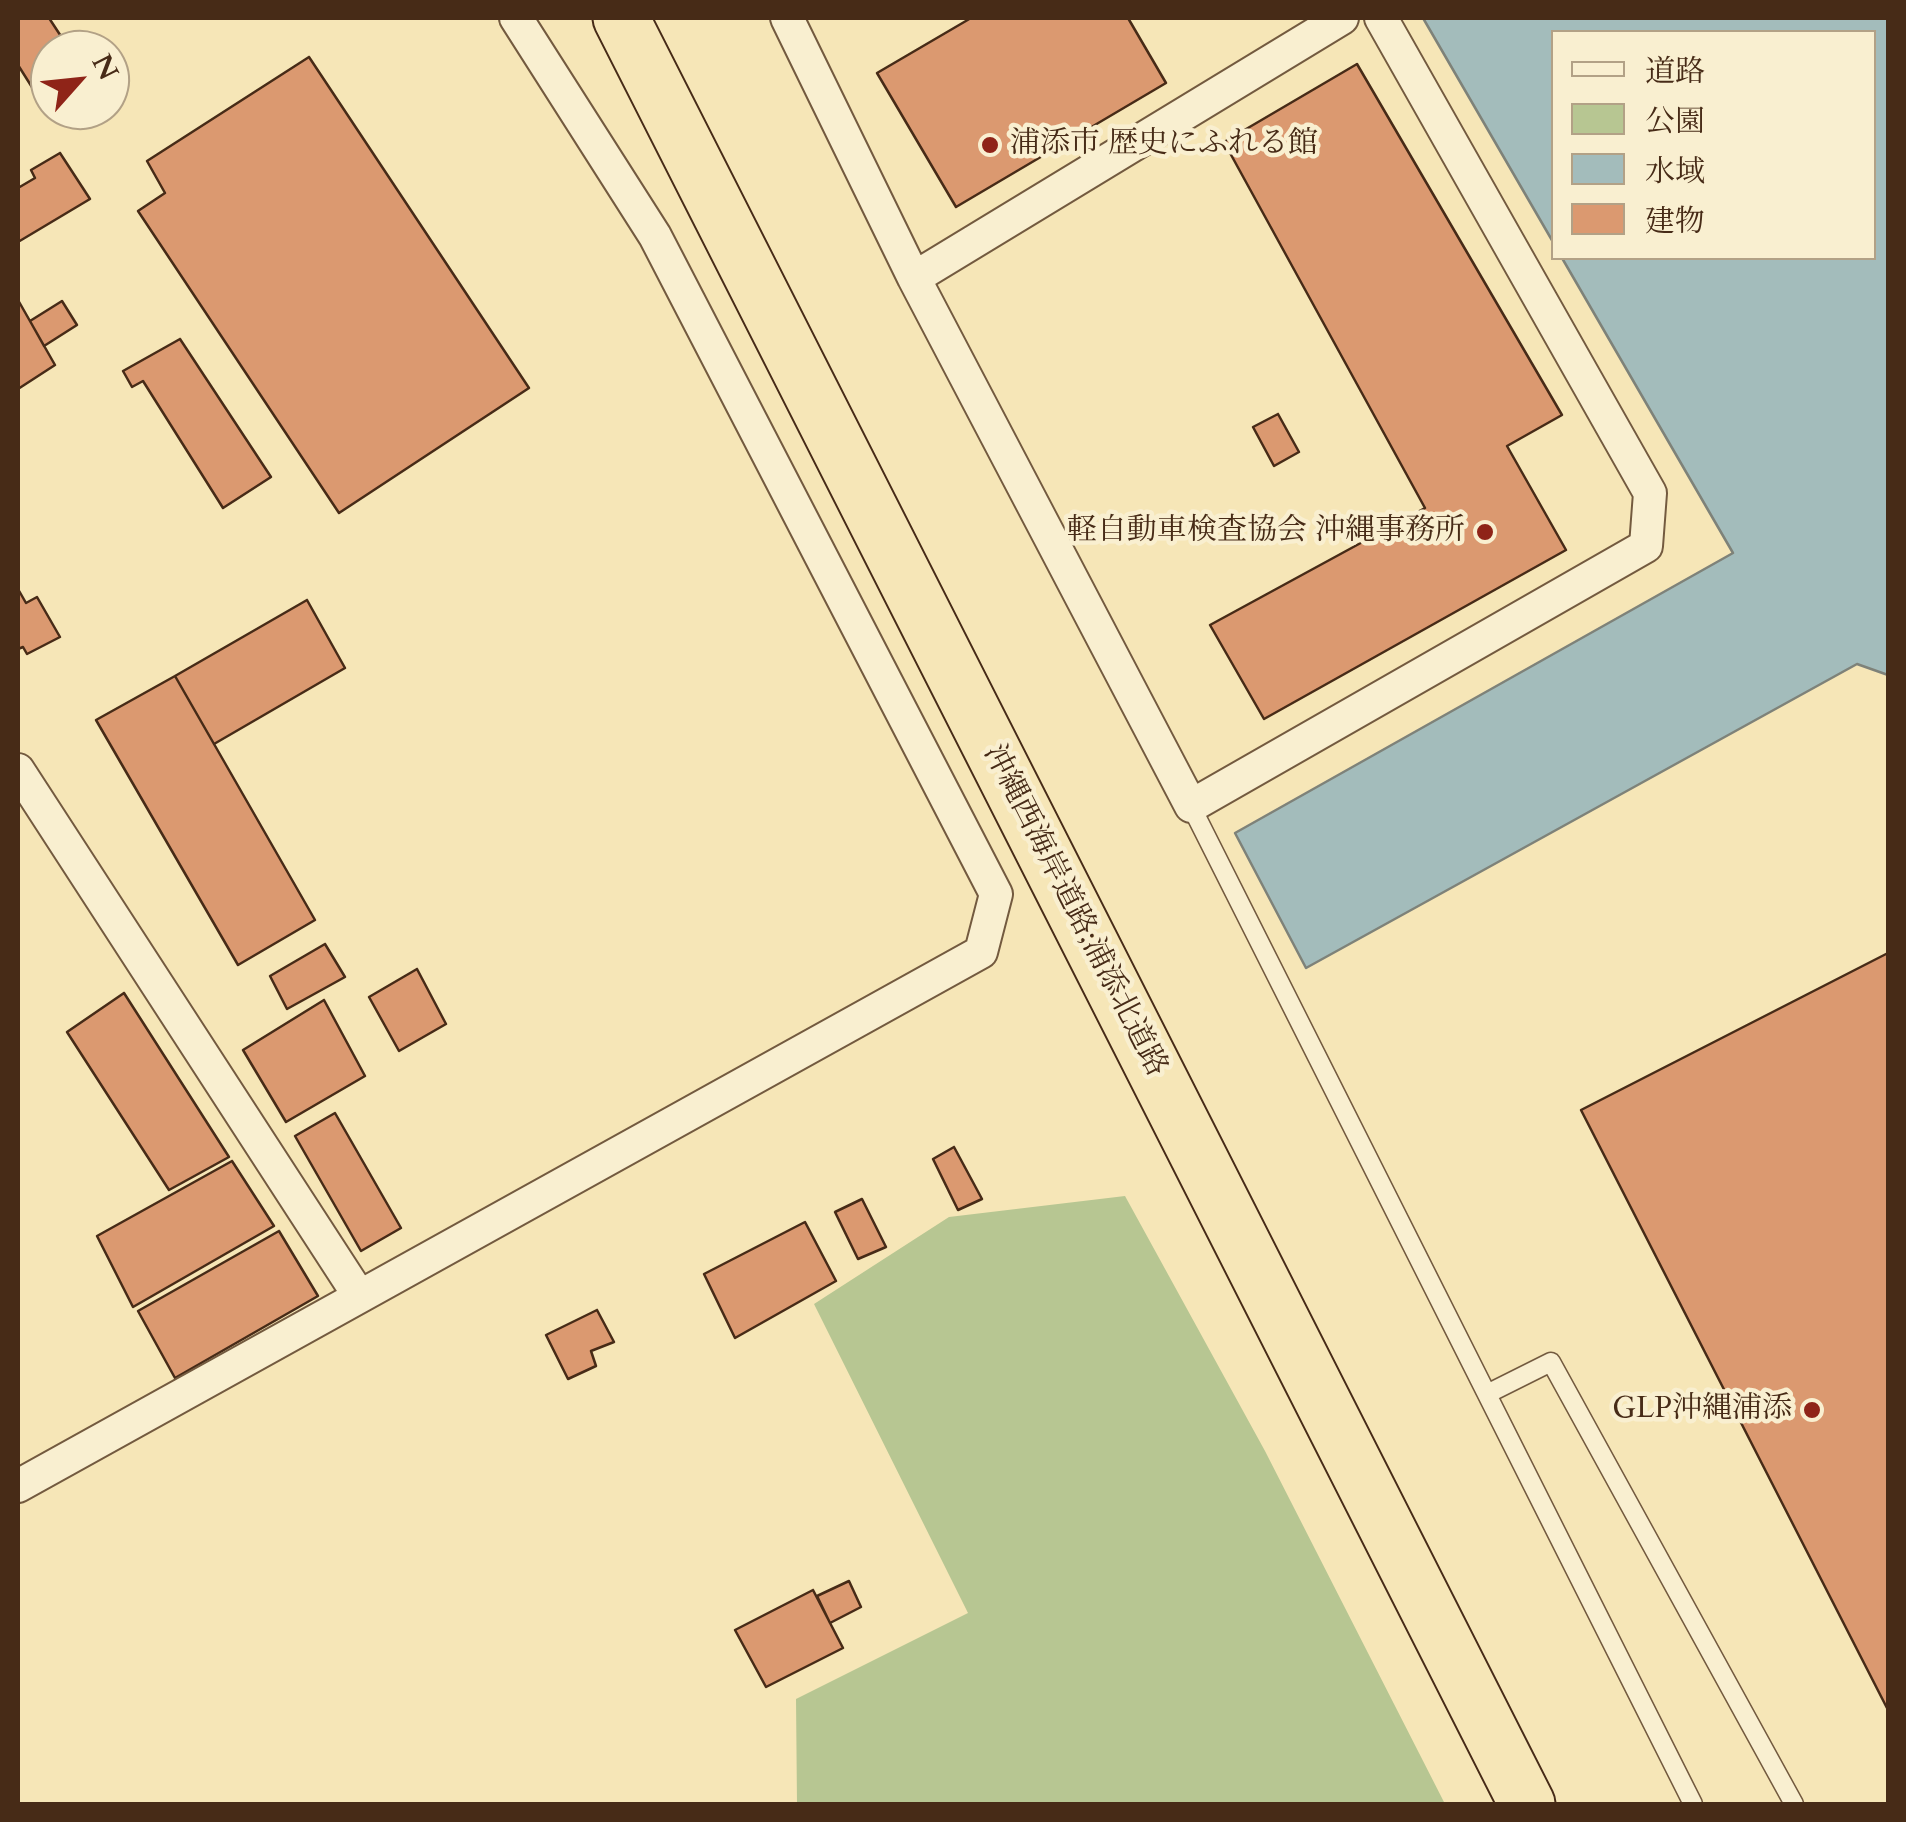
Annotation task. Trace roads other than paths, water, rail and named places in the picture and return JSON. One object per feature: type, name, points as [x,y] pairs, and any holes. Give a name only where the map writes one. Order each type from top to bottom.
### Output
[{"type":"highway","name":"沖縄西海岸道路;浦添北道路","points":[[621,18],[1526,1804]]},
{"type":"street","points":[[18,1486],[358,1294],[981,952],[996,894],[655,236],[516,18]]},
{"type":"street","points":[[787,18],[914,278],[1191,806],[1646,546],[1650,492],[1381,18]]},
{"type":"street","points":[[914,278],[1342,18]]},
{"type":"street","points":[[18,770],[358,1294]]},
{"type":"lane","points":[[1191,806],[1693,1804]]},
{"type":"lane","points":[[1488,1394],[1551,1362],[1794,1804]]},
{"type":"water","points":[[1423,18],[1888,18],[1888,675],[1857,664],[1306,968],[1235,833],[1733,553],[1563,260],[1876,260],[1876,30],[1551,30],[1551,239]]},
{"type":"place","name":"浦添市 歴史にふれる館","points":[[990,145]]},
{"type":"place","name":"軽自動車検査協会 沖縄事務所","points":[[1485,532]]},
{"type":"place","name":"GLP沖縄浦添","points":[[1812,1410]]}]
